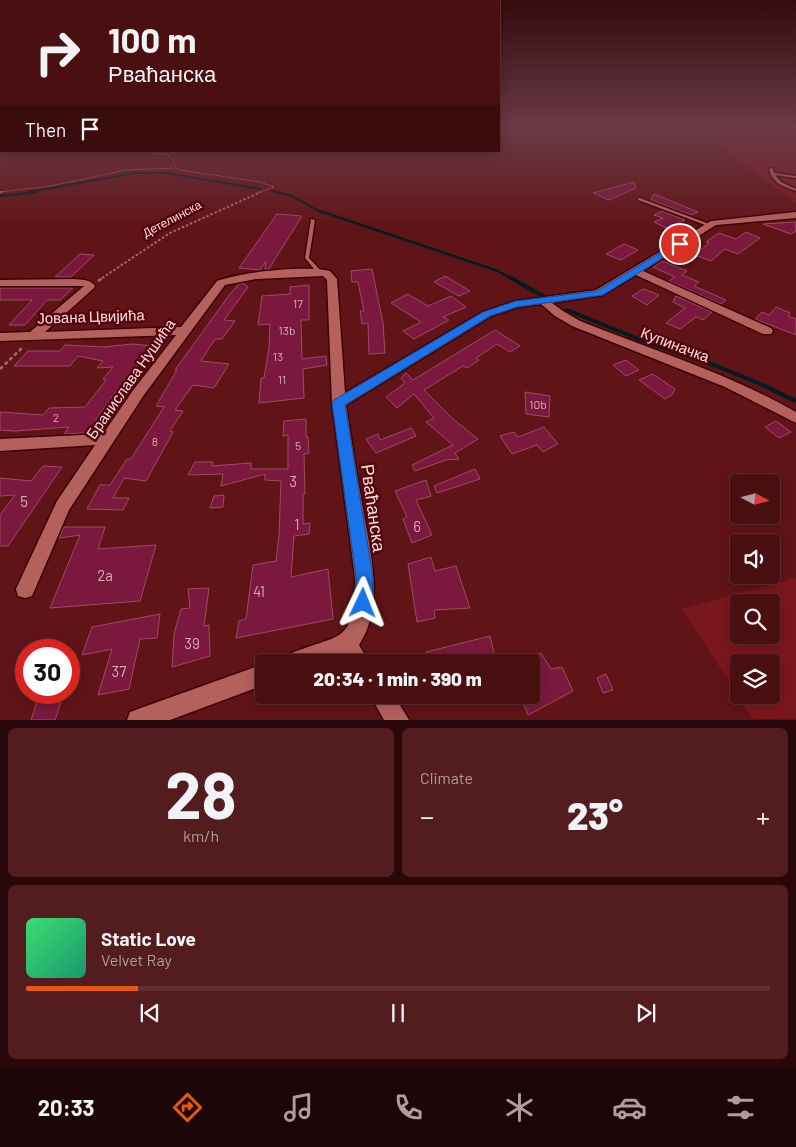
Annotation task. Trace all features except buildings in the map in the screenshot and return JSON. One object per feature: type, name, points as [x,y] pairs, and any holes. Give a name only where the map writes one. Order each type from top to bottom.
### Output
[{"type":"street","points":[[339,403],[487,314],[508,306],[599,293],[710,226],[720,222],[796,215]]},
{"type":"street","points":[[636,272],[767,331]]},
{"type":"street","name":"Бранислава Нушића","points":[[25,589],[63,506],[183,331],[221,283],[229,279],[322,273]]},
{"type":"street","name":"Рваћанска","points":[[322,273],[330,274],[332,279],[339,403],[364,577],[361,617],[352,637],[346,644]]},
{"type":"street","points":[[0,283],[74,282],[86,283],[90,286],[34,335]]},
{"type":"street","name":"Купиначка","points":[[544,301],[558,315],[749,392],[796,418]]},
{"type":"street","name":"Јована Цвијића","points":[[0,337],[183,331]]},
{"type":"street","points":[[0,445],[108,440]]},
{"type":"street","points":[[317,654],[346,644],[353,654]]},
{"type":"street","points":[[138,720],[255,677]]},
{"type":"street","points":[[387,704],[398,720]]},
{"type":"lane","points":[[796,177],[772,171],[779,182],[796,190]]},
{"type":"lane","points":[[639,199],[710,226]]},
{"type":"lane","points":[[313,220],[307,258],[322,273]]},
{"type":"path","points":[[0,192],[50,186],[126,170],[176,168],[173,161]]},
{"type":"path","name":"Детелинска","points":[[90,286],[170,233],[254,194],[273,188],[273,186],[265,183],[229,179],[176,168]]},
{"type":"path","points":[[0,369],[34,335]]},
{"type":"shaded area","points":[[739,161],[796,161],[796,203]]},
{"type":"shaded area","points":[[796,578],[796,719],[753,719],[743,704],[780,704],[780,654],[730,654],[730,683],[682,609],[730,596],[730,644],[780,644],[780,594],[737,594],[780,584],[780,582]]},
{"type":"waterway","points":[[25,193],[134,173],[166,173],[261,189]]},
{"type":"waterway","points":[[272,191],[280,193]]},
{"type":"waterway","points":[[0,196],[36,192]]},
{"type":"waterway","points":[[275,192],[292,196],[317,210],[498,271],[511,278]]},
{"type":"waterway","points":[[509,277],[543,296]]},
{"type":"waterway","points":[[567,310],[636,338],[722,368],[772,389]]},
{"type":"waterway","points":[[769,388],[796,401]]},
{"type":"route","points":[[363,603],[364,577],[339,403],[487,314],[516,304],[588,296],[608,290],[680,244]]}]
